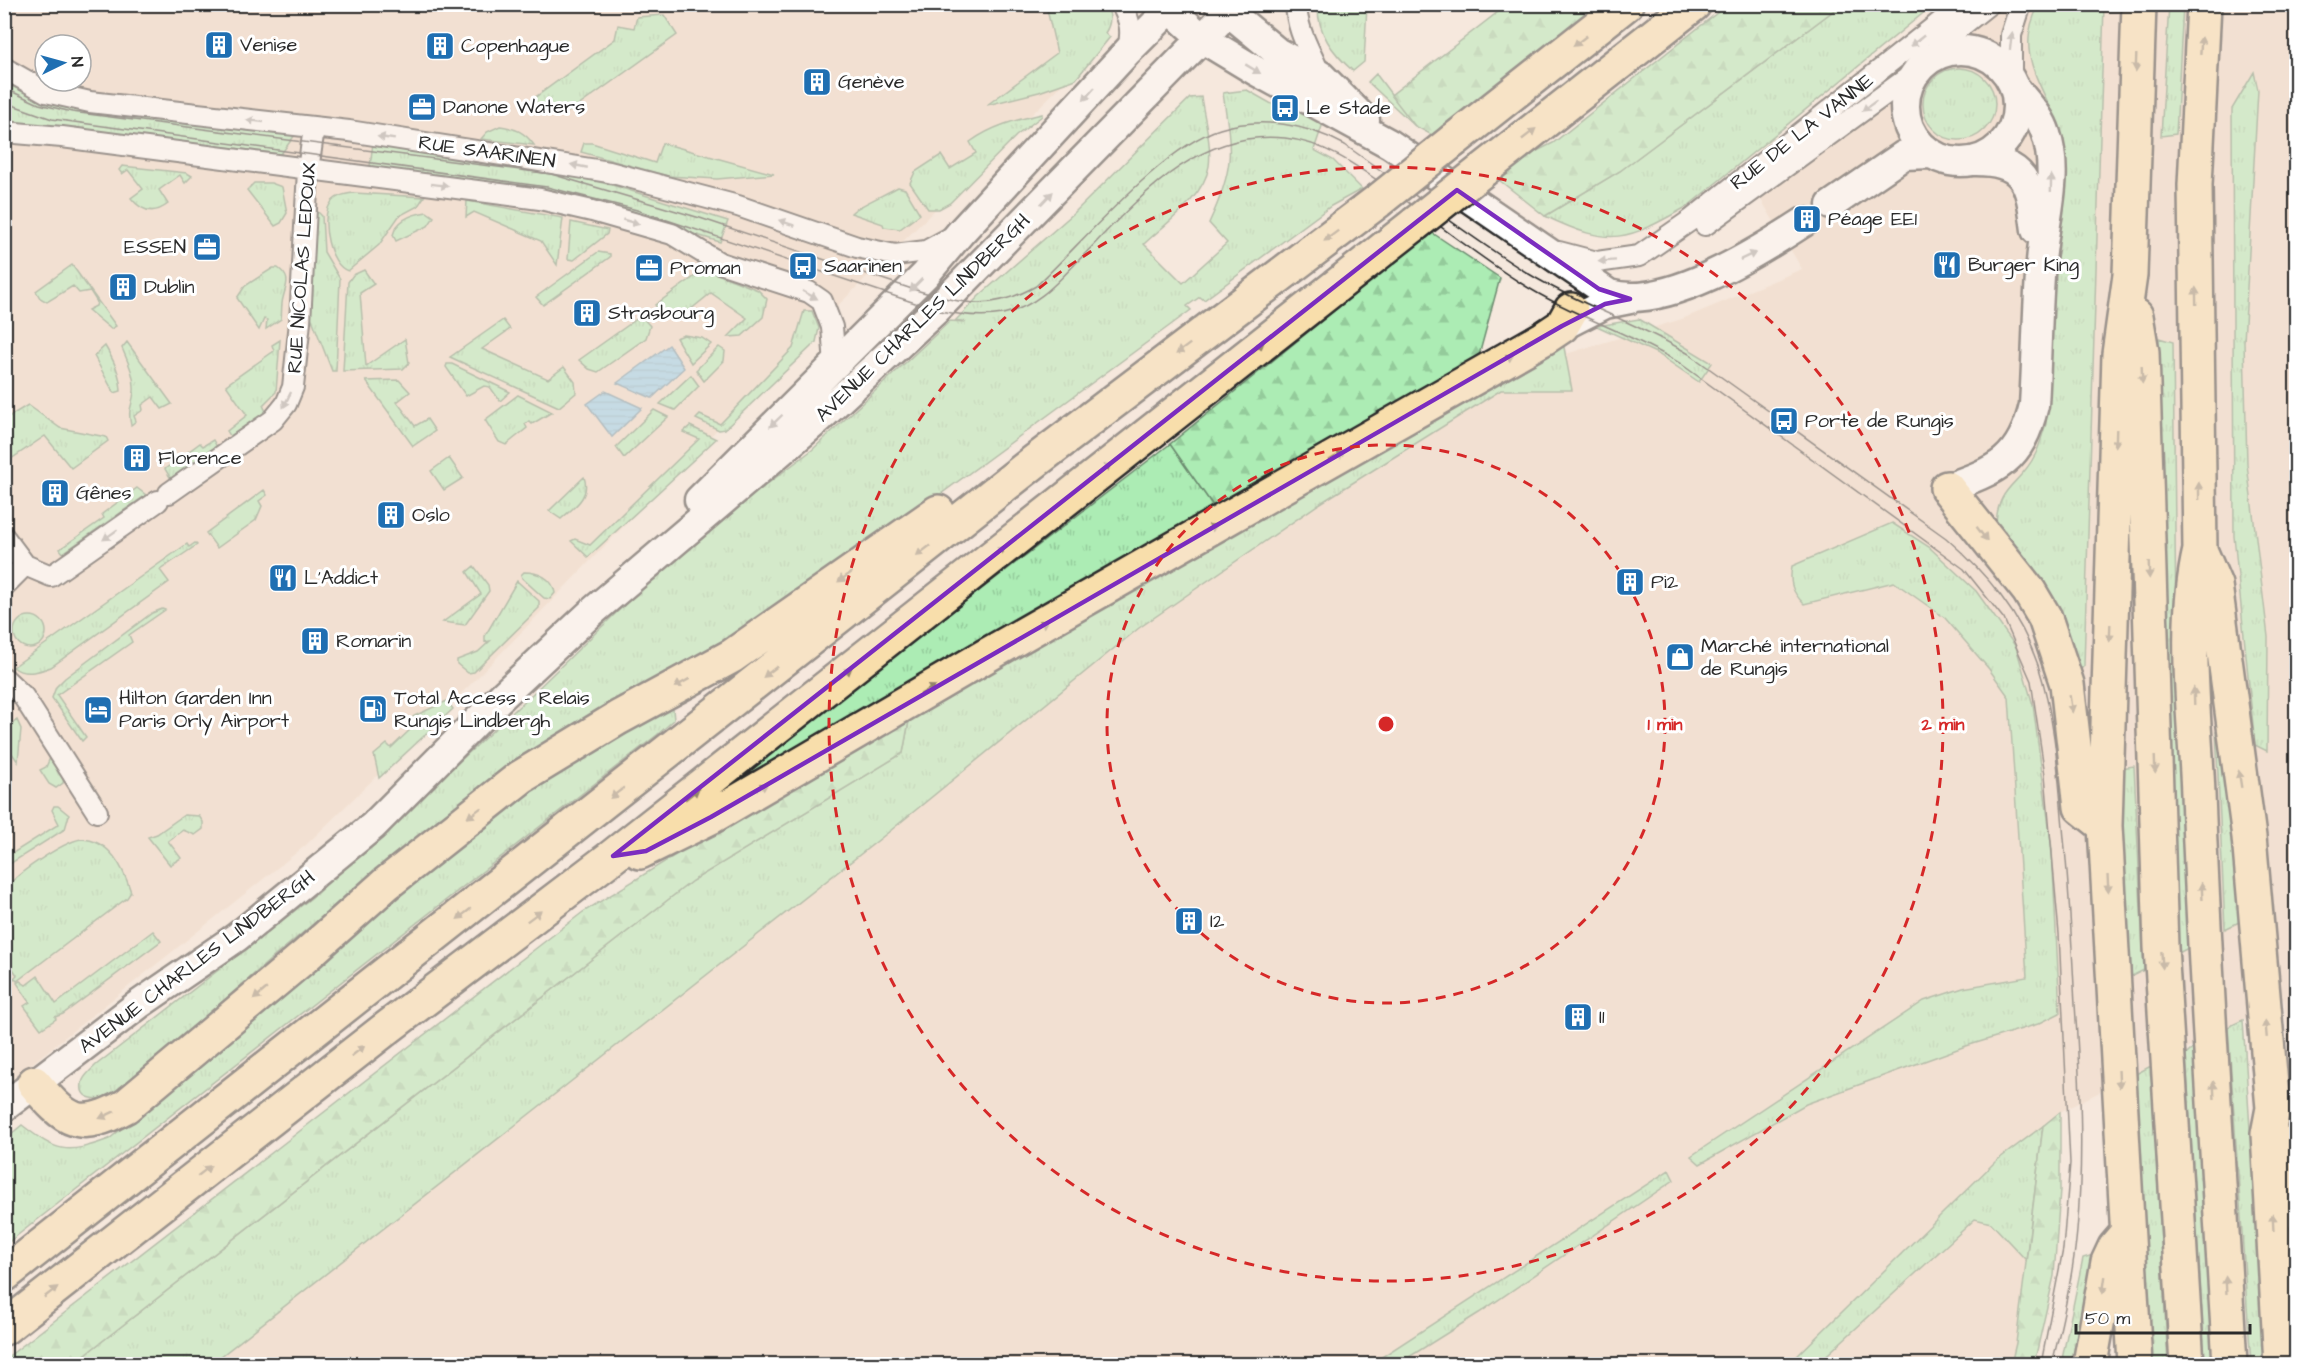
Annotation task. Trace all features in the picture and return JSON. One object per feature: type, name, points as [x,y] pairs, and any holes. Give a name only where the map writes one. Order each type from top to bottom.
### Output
[{"type":"highway","points":[[4,1275],[1034,462],[1378,201],[1626,4]]},
{"type":"highway","points":[[4,1328],[382,1031],[613,856],[1694,4]]},
{"type":"highway","points":[[2135,1365],[2105,826],[2119,354],[2130,275],[2139,4]]},
{"type":"highway","points":[[2204,4],[2195,185],[2200,550],[2192,583],[2192,635],[2200,845],[2230,1365]]},
{"type":"highway","points":[[2130,275],[2142,352],[2161,947],[2187,1365]]},
{"type":"highway","points":[[613,856],[646,851],[711,817],[1567,318]]},
{"type":"highway","points":[[34,1083],[56,1109],[71,1119],[83,1122],[97,1120],[126,1106],[304,957],[387,883],[521,777],[618,718],[732,656],[1014,460],[1034,462]]},
{"type":"highway","points":[[1947,488],[2029,591],[2045,618],[2067,684],[2081,807],[2105,826]]},
{"type":"highway","points":[[2200,550],[2215,585],[2249,837],[2273,1108],[2268,1134],[2281,1365]]},
{"type":"highway","points":[[2273,1108],[2287,1125],[2296,1211]]},
{"type":"highway","points":[[2090,1365],[2108,1262],[2115,1247],[2127,1233]]},
{"type":"main road","points":[[1173,7],[1203,39],[1256,71],[1390,144],[1533,243],[1572,263],[1599,289],[1630,299]]},
{"type":"main road","name":"AVENUE CHARLES LINDBERGH","points":[[592,612],[749,448],[925,275],[961,232],[1128,51],[1173,7]]},
{"type":"main road","points":[[1228,7],[1277,52],[1320,75],[1390,144]]},
{"type":"main road","name":"AVENUE CHARLES LINDBERGH","points":[[4,1107],[138,1005],[228,944],[373,826],[499,699],[592,612],[828,410],[998,249],[1203,39],[1228,7]]},
{"type":"main road","points":[[1947,488],[1988,474],[2002,465],[2016,450],[2029,428],[2036,378],[2040,262],[2052,188],[2049,147],[2040,119],[1996,62],[1969,50],[1955,50],[1922,66],[1909,85],[1905,100],[1906,116],[1911,131],[1932,154],[1944,160],[2007,165],[2022,176],[2031,194],[2040,262]]},
{"type":"main road","points":[[1973,161],[1988,155],[2001,145],[2010,132],[2016,117],[2017,100],[2012,82]]},
{"type":"main road","points":[[1831,205],[1904,155],[1932,154]]},
{"type":"main road","points":[[1567,318],[1605,304],[1659,295],[1684,285],[1759,251],[1804,222]]},
{"type":"main road","points":[[1567,318],[1576,290],[1572,263]]},
{"type":"street","points":[[1296,4],[1297,21],[1302,40],[1320,75]]},
{"type":"street","name":"RUE DE LA VANNE","points":[[1639,256],[1691,220],[1963,4]]},
{"type":"street","name":"RUE DE LA VANNE","points":[[1572,263],[1639,256],[1698,230],[1922,66],[1949,36],[1989,4]]},
{"type":"street","points":[[2012,82],[2011,35],[2021,4]]},
{"type":"street","points":[[1125,11],[1132,33],[1128,51]]},
{"type":"street","name":"RUE SAARINEN","points":[[4,68],[46,92],[90,102],[314,128],[551,161],[609,172],[738,206],[857,247],[895,255],[926,251],[961,232]]},
{"type":"street","name":"RUE NICOLAS LEDOUX","points":[[25,565],[51,576],[273,420],[286,404],[293,387],[300,322],[308,170],[314,128]]},
{"type":"street","name":"RUE SAARINEN","points":[[4,132],[62,137],[540,199],[592,210],[672,234],[720,262],[809,292],[822,301],[832,327],[835,364]]},
{"type":"street","points":[[4,537],[25,565],[4,586]]},
{"type":"street","points":[[4,678],[23,696],[97,812]]},
{"type":"highlighted area","points":[[1457,190],[1599,289],[1630,299],[1605,304],[1562,326],[711,817],[646,851],[613,856]]},
{"type":"shaded area","points":[[5,5],[1095,5],[1089,58],[813,330],[477,678],[306,845],[5,1085]]},
{"type":"shaded area","name":"Marché international de Rungis","points":[[1970,5],[2296,5],[2296,1134],[2284,999],[2060,1112],[2043,1125],[2016,1343],[2011,1364],[73,1364],[497,1031],[1281,516],[1556,357],[1682,319],[1802,269],[1750,181]]},
{"type":"green space","points":[[1046,5],[1105,5],[1110,19],[1105,33],[1110,37],[1076,79],[1039,92],[987,105],[1057,53]]},
{"type":"green space","points":[[1318,5],[1367,5],[1364,62],[1353,71],[1333,50],[1323,33]]},
{"type":"green space","points":[[1507,5],[1600,5],[1434,136],[1415,126],[1391,95]]},
{"type":"green space","points":[[1727,5],[1841,5],[1620,171],[1545,216],[1499,180],[1525,157],[1553,143]]},
{"type":"green space","points":[[1841,5],[1933,5],[1688,206],[1667,218],[1633,233],[1603,236],[1587,233],[1545,216],[1620,171]]},
{"type":"green space","points":[[2039,5],[2104,5],[2084,666],[2078,672],[1996,528],[1997,514],[2004,494],[2029,465],[2037,451],[2046,424],[2060,162],[2057,144],[2063,142],[2030,58],[2031,24]]},
{"type":"green space","points":[[2169,5],[2183,5],[2176,134],[2161,136]]},
{"type":"green space","points":[[664,15],[677,35],[571,111],[558,114],[554,111],[546,116],[533,99],[615,39],[618,25],[634,28],[637,17]]},
{"type":"green space","points":[[1959,68],[1979,74],[1989,84],[1995,104],[1989,124],[1979,134],[1959,140],[1939,134],[1929,124],[1923,104],[1929,84],[1939,74]]},
{"type":"green space","points":[[2254,72],[2258,90],[2244,342],[2247,464],[2268,637],[2267,751],[2255,745],[2234,536],[2232,109]]},
{"type":"green space","points":[[1376,74],[1415,126],[1368,82]]},
{"type":"green space","points":[[4,83],[37,97],[119,112],[295,135],[281,154],[58,126],[6,123]]},
{"type":"green space","points":[[1247,90],[1291,115],[1296,108],[1323,123],[1314,150],[1333,160],[1362,189],[1331,206],[1204,300],[1200,297],[1187,306],[1191,310],[847,563],[735,634],[499,774],[445,814],[270,960],[117,1094],[99,1099],[87,1097],[83,1093],[83,1080],[96,1065],[315,895],[528,698],[729,504],[737,507],[812,450],[950,321],[966,322],[956,320],[979,296],[1074,213],[1190,98],[1201,97],[1209,149],[1206,178],[1183,209],[1144,244],[1183,283],[1227,243],[1209,223],[1223,187],[1229,159],[1223,93]]},
{"type":"green space","points":[[1042,114],[1016,136],[950,203],[939,209],[928,209],[910,183],[915,172],[941,155],[950,169],[976,153],[970,142],[978,136],[1004,124]]},
{"type":"green space","points":[[500,126],[519,131],[534,145],[481,139],[487,132]]},
{"type":"green space","points":[[373,143],[560,173],[612,185],[728,221],[720,242],[592,203],[481,182],[370,166]]},
{"type":"green space","points":[[584,143],[592,143],[655,163],[662,143],[774,174],[717,179],[668,176],[581,152]]},
{"type":"green space","points":[[122,166],[187,173],[192,176],[185,183],[180,175],[159,190],[168,204],[153,211],[144,209],[131,198],[143,189],[128,170],[122,174],[119,170]]},
{"type":"green space","points":[[254,183],[271,183],[282,187],[287,213],[281,223],[275,226],[247,190]]},
{"type":"green space","points":[[898,187],[905,189],[920,214],[900,229],[884,227],[883,224],[851,213],[865,204]]},
{"type":"green space","points":[[354,193],[424,197],[418,206],[399,216],[379,245],[348,271],[336,261],[328,242],[326,222],[329,206],[334,200]]},
{"type":"green space","points":[[467,201],[563,218],[557,265],[541,241],[474,212],[466,217]]},
{"type":"green space","points":[[316,210],[322,216],[324,252],[340,279],[336,371],[332,371],[310,314]]},
{"type":"green space","points":[[427,212],[434,217],[428,226],[396,241],[393,235],[402,221],[416,214]]},
{"type":"green space","points":[[571,222],[608,230],[607,234],[574,260],[568,259]]},
{"type":"green space","points":[[1431,232],[1500,278],[1478,359],[1216,510],[1170,444]]},
{"type":"green space","points":[[598,252],[610,254],[610,257],[543,305],[536,297]]},
{"type":"green space","points":[[72,265],[116,326],[111,329],[88,310],[96,306],[97,302],[90,291],[79,293],[73,286],[47,302],[40,298],[36,291]]},
{"type":"green space","points":[[273,268],[278,268],[287,278],[281,319],[266,329],[267,320],[264,319],[259,330],[237,298],[245,286]]},
{"type":"green space","points":[[705,269],[758,290],[767,299],[763,317],[742,336],[728,337],[747,318],[711,293],[679,319],[660,312],[655,305]]},
{"type":"green space","points":[[364,270],[374,284],[360,293],[366,366],[405,339],[409,363],[403,369],[343,371],[348,282],[353,275]]},
{"type":"green space","points":[[804,311],[812,311],[819,328],[816,342],[725,429],[719,430],[696,419],[700,415],[720,424],[793,348]]},
{"type":"green space","points":[[641,316],[650,326],[646,338],[598,372],[589,369],[579,360]]},
{"type":"green space","points":[[1639,319],[1712,363],[1699,382],[1658,354],[1597,326]]},
{"type":"green space","points":[[503,320],[510,329],[482,349],[548,379],[564,367],[575,382],[576,393],[559,407],[450,357]]},
{"type":"green space","points":[[684,335],[702,338],[711,344],[691,363],[676,338]]},
{"type":"green space","points":[[2159,338],[2173,342],[2176,626],[2192,946],[2169,958]]},
{"type":"green space","points":[[280,340],[276,392],[263,405],[267,414],[232,439],[227,431],[247,415],[226,385],[274,351],[272,345]]},
{"type":"green space","points":[[127,342],[172,404],[162,409],[153,397],[142,405],[143,410],[134,416],[136,421],[131,425],[133,380],[122,348]]},
{"type":"green space","points":[[1563,342],[1572,390],[1501,390],[1319,504],[1139,628],[890,831],[211,1364],[73,1364],[692,881],[903,753],[911,710]]},
{"type":"green space","points":[[105,346],[114,362],[119,378],[121,391],[114,393],[94,356]]},
{"type":"green space","points":[[719,347],[725,351],[724,361],[704,381],[696,370]]},
{"type":"green space","points":[[447,364],[452,364],[510,392],[500,401],[490,387],[484,386],[466,396],[446,367]]},
{"type":"green space","points":[[691,375],[699,386],[675,410],[660,404]]},
{"type":"green space","points":[[399,380],[410,392],[397,402],[415,426],[427,419],[435,431],[413,446],[366,381]]},
{"type":"green space","points":[[518,395],[552,412],[532,424],[529,421],[525,424],[527,428],[506,445],[499,442],[485,420]]},
{"type":"green space","points":[[28,405],[60,428],[106,437],[108,441],[71,468],[45,436],[5,463],[5,419]]},
{"type":"green space","points":[[654,410],[668,417],[624,458],[616,447]]},
{"type":"green space","points":[[690,426],[716,439],[588,557],[571,541],[575,539],[590,545],[699,439],[683,432]]},
{"type":"green space","points":[[213,440],[217,447],[171,479],[165,469],[200,443],[203,446]]},
{"type":"green space","points":[[1170,444],[1216,510],[741,784],[733,774],[931,628]]},
{"type":"green space","points":[[449,458],[463,478],[444,490],[431,471]]},
{"type":"green space","points":[[584,477],[585,490],[576,506],[561,519],[549,511]]},
{"type":"green space","points":[[137,488],[146,495],[63,553],[60,549],[104,518],[102,514]]},
{"type":"green space","points":[[264,490],[267,495],[259,501],[262,506],[256,520],[217,548],[206,533]]},
{"type":"green space","points":[[1892,523],[1929,547],[1976,591],[2016,647],[2033,705],[2052,849],[2060,1013],[2038,1024],[1963,1047],[1806,1104],[1700,1164],[1691,1156],[1924,1001],[1963,988],[2027,977],[2009,697],[1989,669],[1945,618],[1894,582],[1804,604],[1792,587],[1792,566]]},
{"type":"green space","points":[[195,543],[197,545],[160,570],[169,582],[51,667],[36,672],[22,672],[13,667],[187,544],[189,547]]},
{"type":"green space","points":[[474,566],[488,585],[489,591],[465,625],[443,622],[481,594],[467,572]]},
{"type":"green space","points":[[524,572],[539,575],[551,583],[555,593],[550,599],[544,598],[522,578],[521,575]]},
{"type":"green space","points":[[517,581],[539,601],[539,608],[474,672],[468,673],[457,664],[457,660],[478,652],[490,641],[485,642],[485,636]]},
{"type":"green space","points":[[165,610],[129,635],[132,642],[57,695],[86,737],[82,741],[52,698],[56,687],[152,613]]},
{"type":"green space","points":[[30,616],[41,621],[46,632],[41,643],[30,648],[19,643],[14,632],[19,621]]},
{"type":"green space","points":[[447,701],[453,709],[379,778],[374,755],[387,744],[391,748],[412,728],[408,723],[414,716]]},
{"type":"green space","points":[[662,706],[673,709],[674,720],[657,735],[5,1245],[5,1139],[22,1125],[44,1141],[62,1148],[72,1149],[109,1139],[259,1016],[451,842]]},
{"type":"green space","points":[[911,710],[903,753],[692,881],[73,1364],[5,1364],[5,1359],[583,912]]},
{"type":"green space","points":[[17,720],[21,729],[18,762],[4,742],[8,739],[5,729]]},
{"type":"green space","points":[[2216,731],[2229,797],[2241,921],[2225,929]]},
{"type":"green space","points":[[50,758],[64,776],[63,783],[56,788],[49,784],[40,770],[46,767]]},
{"type":"green space","points":[[2134,766],[2144,970],[2128,978],[2121,768]]},
{"type":"green space","points":[[54,806],[58,806],[69,815],[65,829],[5,867],[5,842],[13,853],[59,824],[52,810]]},
{"type":"green space","points":[[184,815],[199,816],[203,822],[203,829],[195,835],[183,830],[168,841],[181,858],[170,865],[148,837],[157,834]]},
{"type":"green space","points":[[81,839],[100,844],[114,856],[131,892],[127,898],[17,981],[14,978],[17,975],[5,957],[7,949],[3,903],[5,892],[17,877],[38,861],[63,846]]},
{"type":"green space","points":[[153,931],[161,941],[41,1029],[24,1006],[30,1002],[17,983],[20,981],[26,985],[38,976],[56,1004]]},
{"type":"green space","points":[[2243,1020],[2265,1364],[2251,1364],[2228,1027]]},
{"type":"green space","points":[[2199,1042],[2218,1364],[2205,1364],[2186,1055]]},
{"type":"green space","points":[[2151,1066],[2168,1364],[2152,1364],[2134,1075]]},
{"type":"green space","points":[[2060,1112],[2060,1190],[2054,1276],[2034,1364],[2011,1364],[2016,1343],[2043,1126]]},
{"type":"green space","points":[[2043,1126],[2026,1260],[1991,1223],[1975,1219],[1817,1364],[1789,1364],[1996,1161]]},
{"type":"green space","points":[[1669,1170],[1674,1180],[1479,1313],[1398,1364],[1371,1364]]},
{"type":"green space","points":[[2096,1254],[2081,1364],[2061,1364],[2083,1258]]},
{"type":"water","points":[[669,345],[684,368],[652,398],[617,383]]},
{"type":"water","points":[[605,391],[642,408],[612,437],[587,404]]},
{"type":"tram line","points":[[4,88],[39,104],[72,112],[551,174],[700,218],[912,289],[975,303],[1003,300],[1036,286],[1149,175],[1198,139],[1236,125],[1284,124],[1315,132],[1345,145],[1529,274],[1689,354],[1946,538],[1988,580],[2012,611],[2031,646],[2038,665],[2049,710],[2059,780],[2070,907],[2080,1117],[2079,1203],[2075,1248],[2067,1298],[2052,1364]]},
{"type":"tram line","points":[[4,102],[52,119],[547,187],[637,210],[936,310],[977,316],[1003,314],[1035,301],[1144,195],[1168,175],[1194,158],[1222,145],[1252,138],[1285,138],[1332,152],[1401,197],[1474,251],[1538,294],[1641,342],[1681,364],[1964,569],[2004,619],[2031,681],[2045,775],[2059,934],[2070,1163],[2063,1249],[2041,1364]]},
{"type":"place","name":"Venise","points":[[219,45]]},
{"type":"place","name":"Copenhague","points":[[440,46]]},
{"type":"place","name":"Genève","points":[[817,82]]},
{"type":"place","name":"Danone Waters","points":[[422,107]]},
{"type":"place","name":"Le Stade","points":[[1285,108]]},
{"type":"place","name":"Péage EE1","points":[[1807,219]]},
{"type":"place","name":"ESSEN","points":[[207,247]]},
{"type":"place","name":"Burger King","points":[[1947,265]]},
{"type":"place","name":"Saarinen","points":[[803,266]]},
{"type":"place","name":"Proman","points":[[649,268]]},
{"type":"place","name":"Dublin","points":[[123,287]]},
{"type":"place","name":"Strasbourg","points":[[587,313]]},
{"type":"place","name":"Porte de Rungis","points":[[1784,421]]},
{"type":"place","name":"Florence","points":[[137,458]]},
{"type":"place","name":"Gênes","points":[[55,493]]},
{"type":"place","name":"Oslo","points":[[391,515]]},
{"type":"place","name":"L'Addict","points":[[283,578]]},
{"type":"place","name":"Pi2","points":[[1630,582]]},
{"type":"place","name":"Romarin","points":[[315,641]]},
{"type":"place","name":"Marché international de Rungis","points":[[1680,657]]},
{"type":"place","name":"Total Access - Relais Rungis Lindbergh","points":[[373,709]]},
{"type":"place","name":"Hilton Garden Inn Paris Orly Airport","points":[[98,710]]},
{"type":"place","name":"I2","points":[[1189,921]]},
{"type":"place","name":"I1","points":[[1578,1017]]}]
